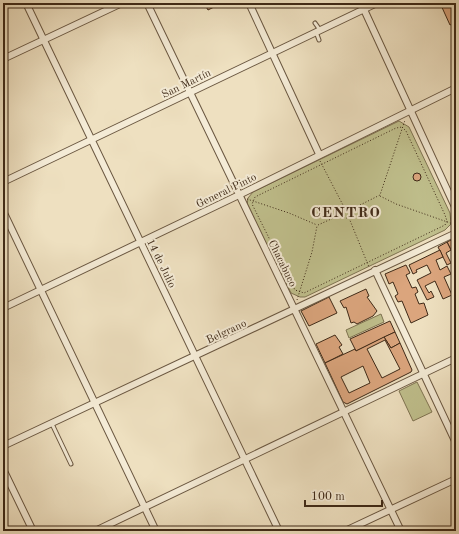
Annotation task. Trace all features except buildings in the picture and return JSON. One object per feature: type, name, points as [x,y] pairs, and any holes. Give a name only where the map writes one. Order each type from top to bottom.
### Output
[{"type":"street","name":"14 de Julio","points":[[26,3],[279,531]]},
{"type":"street","points":[[3,59],[122,3]]},
{"type":"street","name":"Chacabuco","points":[[147,3],[401,531]]},
{"type":"street","points":[[249,3],[318,155]]},
{"type":"street","points":[[361,3],[409,110],[456,209]]},
{"type":"street","name":"San Martín","points":[[3,182],[377,3]]},
{"type":"street","name":"General Pinto","points":[[3,308],[239,195],[456,88]]},
{"type":"street","points":[[3,211],[156,531]]},
{"type":"street","name":"Belgrano","points":[[3,446],[456,233]]},
{"type":"street","points":[[373,272],[424,374],[456,443]]},
{"type":"street","points":[[95,531],[456,358]]},
{"type":"street","points":[[3,469],[33,531]]},
{"type":"street","points":[[345,531],[456,479]]},
{"type":"lane","points":[[315,23],[319,40]]},
{"type":"lane","points":[[52,424],[71,464]]},
{"type":"path","points":[[352,209],[380,195],[409,110]]},
{"type":"path","points":[[252,201],[255,197],[321,164],[396,128],[402,127]]},
{"type":"path","points":[[402,127],[406,131],[447,221]]},
{"type":"path","points":[[318,155],[321,164],[344,207]]},
{"type":"path","points":[[239,195],[252,201],[289,213],[317,226]]},
{"type":"path","points":[[380,195],[396,204],[456,225]]},
{"type":"path","points":[[252,201],[252,204],[295,290],[304,293],[445,225],[447,221]]},
{"type":"path","points":[[344,207],[348,206],[352,209]]},
{"type":"path","points":[[317,226],[341,214],[341,210],[344,207]]},
{"type":"path","points":[[349,218],[353,214],[352,209]]},
{"type":"path","points":[[341,214],[345,218],[349,218]]},
{"type":"path","points":[[349,218],[366,263],[373,272]]},
{"type":"path","points":[[294,310],[312,252],[317,226]]},
{"type":"green space","points":[[399,121],[409,127],[450,213],[451,224],[445,230],[305,297],[300,297],[291,293],[247,206],[248,198],[253,192]]},
{"type":"green space","points":[[381,314],[384,322],[349,338],[346,330]]},
{"type":"green space","points":[[417,382],[432,412],[413,421],[399,391]]},
{"type":"district","name":"CENTRO","points":[[346,212]]}]
